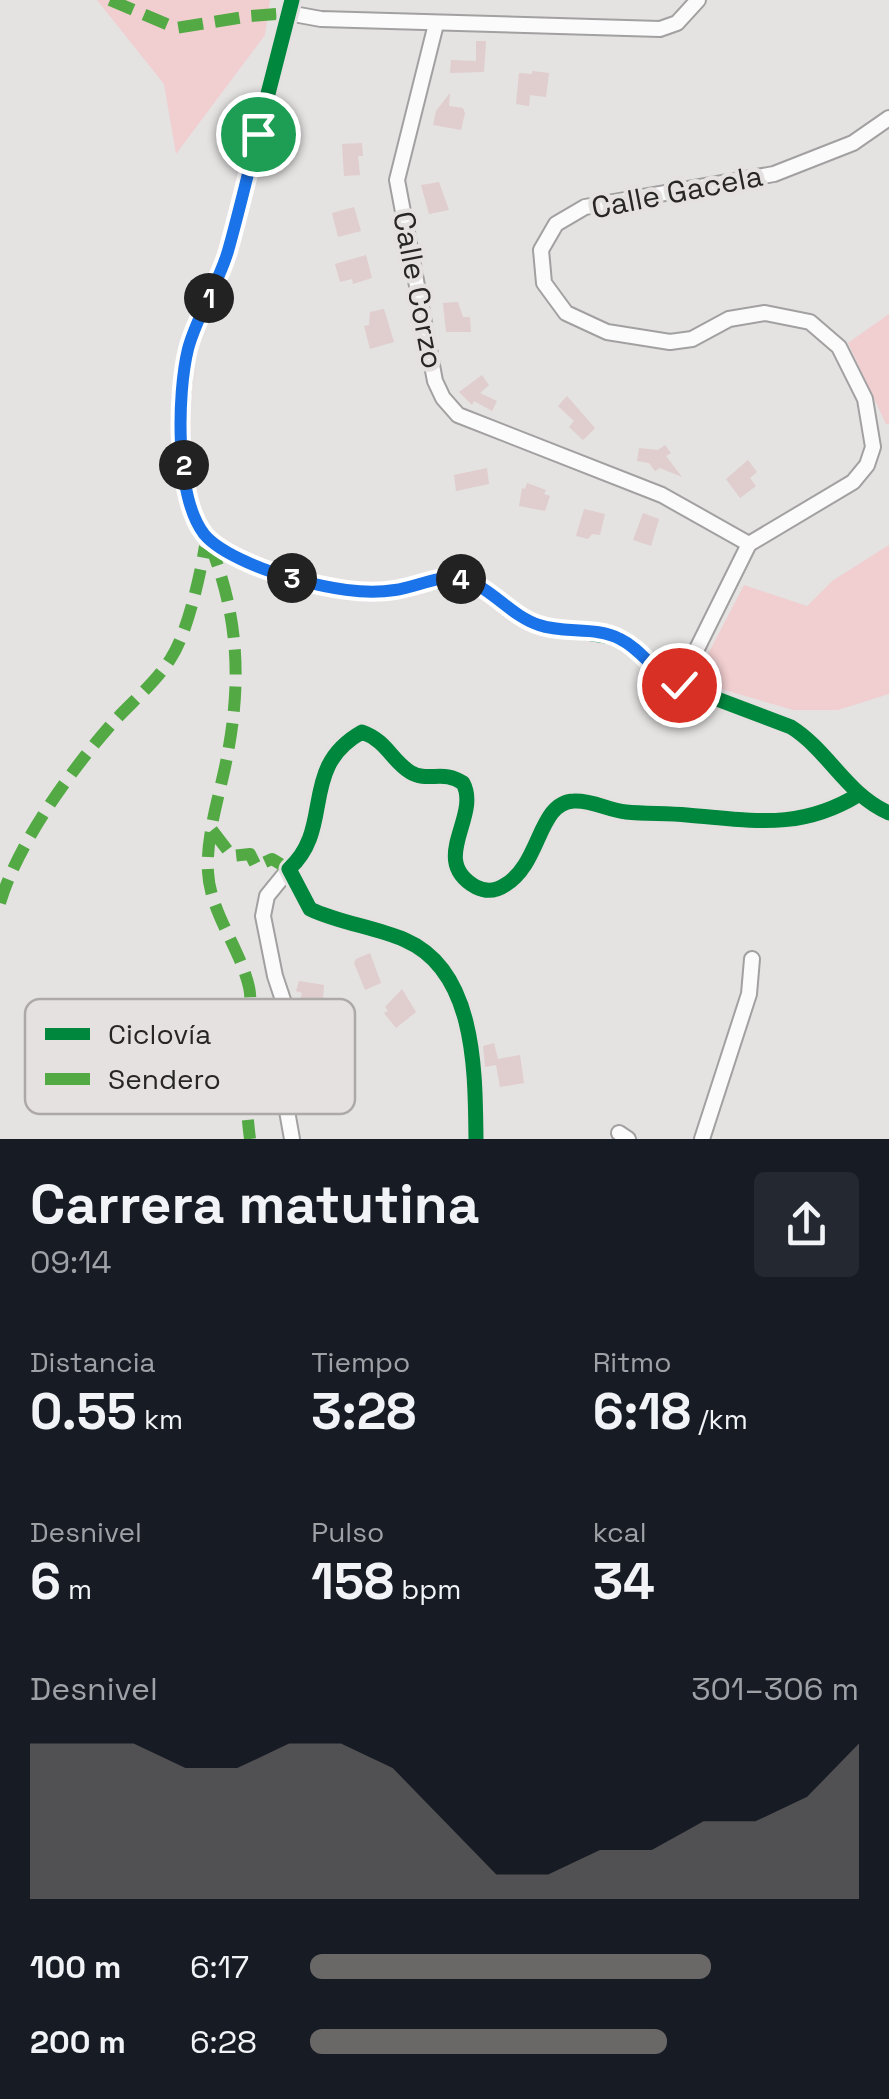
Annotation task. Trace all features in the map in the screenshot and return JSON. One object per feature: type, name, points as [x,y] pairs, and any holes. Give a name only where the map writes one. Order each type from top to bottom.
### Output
[{"type":"street","points":[[698,0],[677,23],[660,29],[321,19],[290,6],[227,254],[188,348],[181,421],[190,503],[207,538],[244,561],[295,579],[347,590],[392,591],[458,578],[474,584],[520,618],[541,626],[619,638],[679,685],[790,727],[804,736],[824,753],[858,796],[889,813]]},
{"type":"street","name":"Calle Corzo","points":[[436,24],[396,180],[434,381],[443,398],[458,415],[662,495],[749,544]]},
{"type":"street","name":"Calle Gacela","points":[[749,544],[852,482],[867,466],[873,447],[865,398],[840,347],[810,322],[765,313],[729,319],[692,340],[670,342],[607,332],[566,313],[544,283],[541,250],[556,224],[585,207],[774,174],[853,143],[889,118]]},
{"type":"street","points":[[679,685],[749,544]]},
{"type":"street","points":[[283,999],[263,916],[267,896],[300,860],[314,832],[318,792],[330,758],[347,740],[362,732],[377,738],[407,770],[421,777],[451,775],[463,783],[468,803],[454,849],[456,863],[462,876],[484,890],[497,890],[524,871],[551,811],[573,801],[622,812],[767,823],[834,810],[858,796]]},
{"type":"street","points":[[289,869],[310,909],[409,941],[431,957],[451,985],[466,1016],[474,1052],[476,1139]]},
{"type":"street","points":[[702,1139],[749,994],[752,958]]},
{"type":"street","points":[[288,1114],[292,1139]]},
{"type":"shaded area","points":[[97,0],[270,0],[265,35],[176,154],[164,84]]},
{"type":"shaded area","points":[[889,314],[889,424],[886,424],[848,343]]},
{"type":"shaded area","points":[[889,545],[889,694],[838,710],[793,710],[694,681],[744,585],[807,606],[832,581]]},
{"type":"building","points":[[476,41],[486,41],[484,72],[450,73],[451,60],[476,61]]},
{"type":"building","points":[[519,73],[549,73],[546,97],[530,95],[529,106],[516,104]]},
{"type":"building","points":[[450,93],[449,106],[463,108],[465,113],[461,130],[433,125],[436,111]]},
{"type":"building","points":[[362,143],[363,156],[358,156],[360,175],[344,176],[342,144]]},
{"type":"building","points":[[439,182],[449,210],[429,214],[421,185]]},
{"type":"building","points":[[354,207],[361,231],[338,237],[332,213]]},
{"type":"building","points":[[366,255],[372,278],[353,284],[352,279],[340,282],[335,264]]},
{"type":"building","points":[[458,302],[463,317],[470,317],[471,332],[446,332],[443,303]]},
{"type":"building","points":[[384,309],[394,342],[370,349],[364,326],[369,325],[370,312]]},
{"type":"building","points":[[482,375],[489,385],[480,393],[497,401],[492,411],[474,401],[472,405],[459,392]]},
{"type":"building","points":[[567,396],[595,428],[583,440],[569,427],[574,421],[558,406]]},
{"type":"building","points":[[665,445],[671,453],[666,456],[682,477],[660,468],[655,471],[649,463],[637,461],[639,448],[658,450]]},
{"type":"building","points":[[748,460],[757,472],[750,478],[756,486],[740,498],[726,479]]},
{"type":"building","points":[[487,468],[489,484],[456,491],[454,475]]},
{"type":"building","points":[[527,483],[546,490],[544,494],[550,496],[545,511],[519,506],[522,488]]},
{"type":"building","points":[[584,509],[605,514],[600,535],[592,534],[588,539],[576,536]]},
{"type":"building","points":[[643,513],[659,519],[651,546],[633,540]]},
{"type":"building","points":[[370,953],[381,983],[365,990],[354,963]]},
{"type":"building","points":[[299,981],[324,985],[323,999],[300,999],[302,993],[296,991]]},
{"type":"building","points":[[402,989],[416,1012],[396,1028],[384,1013]]},
{"type":"building","points":[[494,1043],[498,1059],[520,1055],[524,1083],[500,1087],[496,1065],[485,1067],[483,1046]]},
{"type":"marked path","points":[[110,0],[176,28],[288,13]]},
{"type":"marked path","points":[[0,903],[31,834],[61,788],[171,658],[188,618],[206,540]]},
{"type":"marked path","points":[[209,542],[227,598],[236,681],[208,872],[214,901],[239,958],[250,999]]},
{"type":"marked path","points":[[212,830],[232,856],[250,854],[256,866],[272,859],[289,869]]},
{"type":"marked path","points":[[248,1114],[250,1139]]},
{"type":"cycle path","points":[[292,0],[227,254],[188,348],[181,421],[184,462],[190,503],[207,538],[245,561],[295,579],[347,590],[392,591],[458,578],[474,584],[520,618],[541,626],[619,638],[672,682],[791,727],[861,795],[889,813]]},
{"type":"cycle path","points":[[476,1139],[475,1085],[467,1027],[459,999],[446,975],[429,955],[405,940],[310,909],[289,869],[303,853],[311,835],[323,780],[342,746],[362,732],[377,740],[410,772],[449,777],[463,783],[466,810],[456,864],[462,876],[487,890],[502,887],[517,875],[546,822],[562,804],[574,801],[626,812],[774,820],[815,814],[858,795]]},
{"type":"route","points":[[258,134],[227,254],[188,348],[183,384],[181,421],[190,503],[207,538],[244,561],[295,579],[347,590],[392,591],[458,578],[474,584],[520,618],[541,626],[619,638],[679,685]]}]
